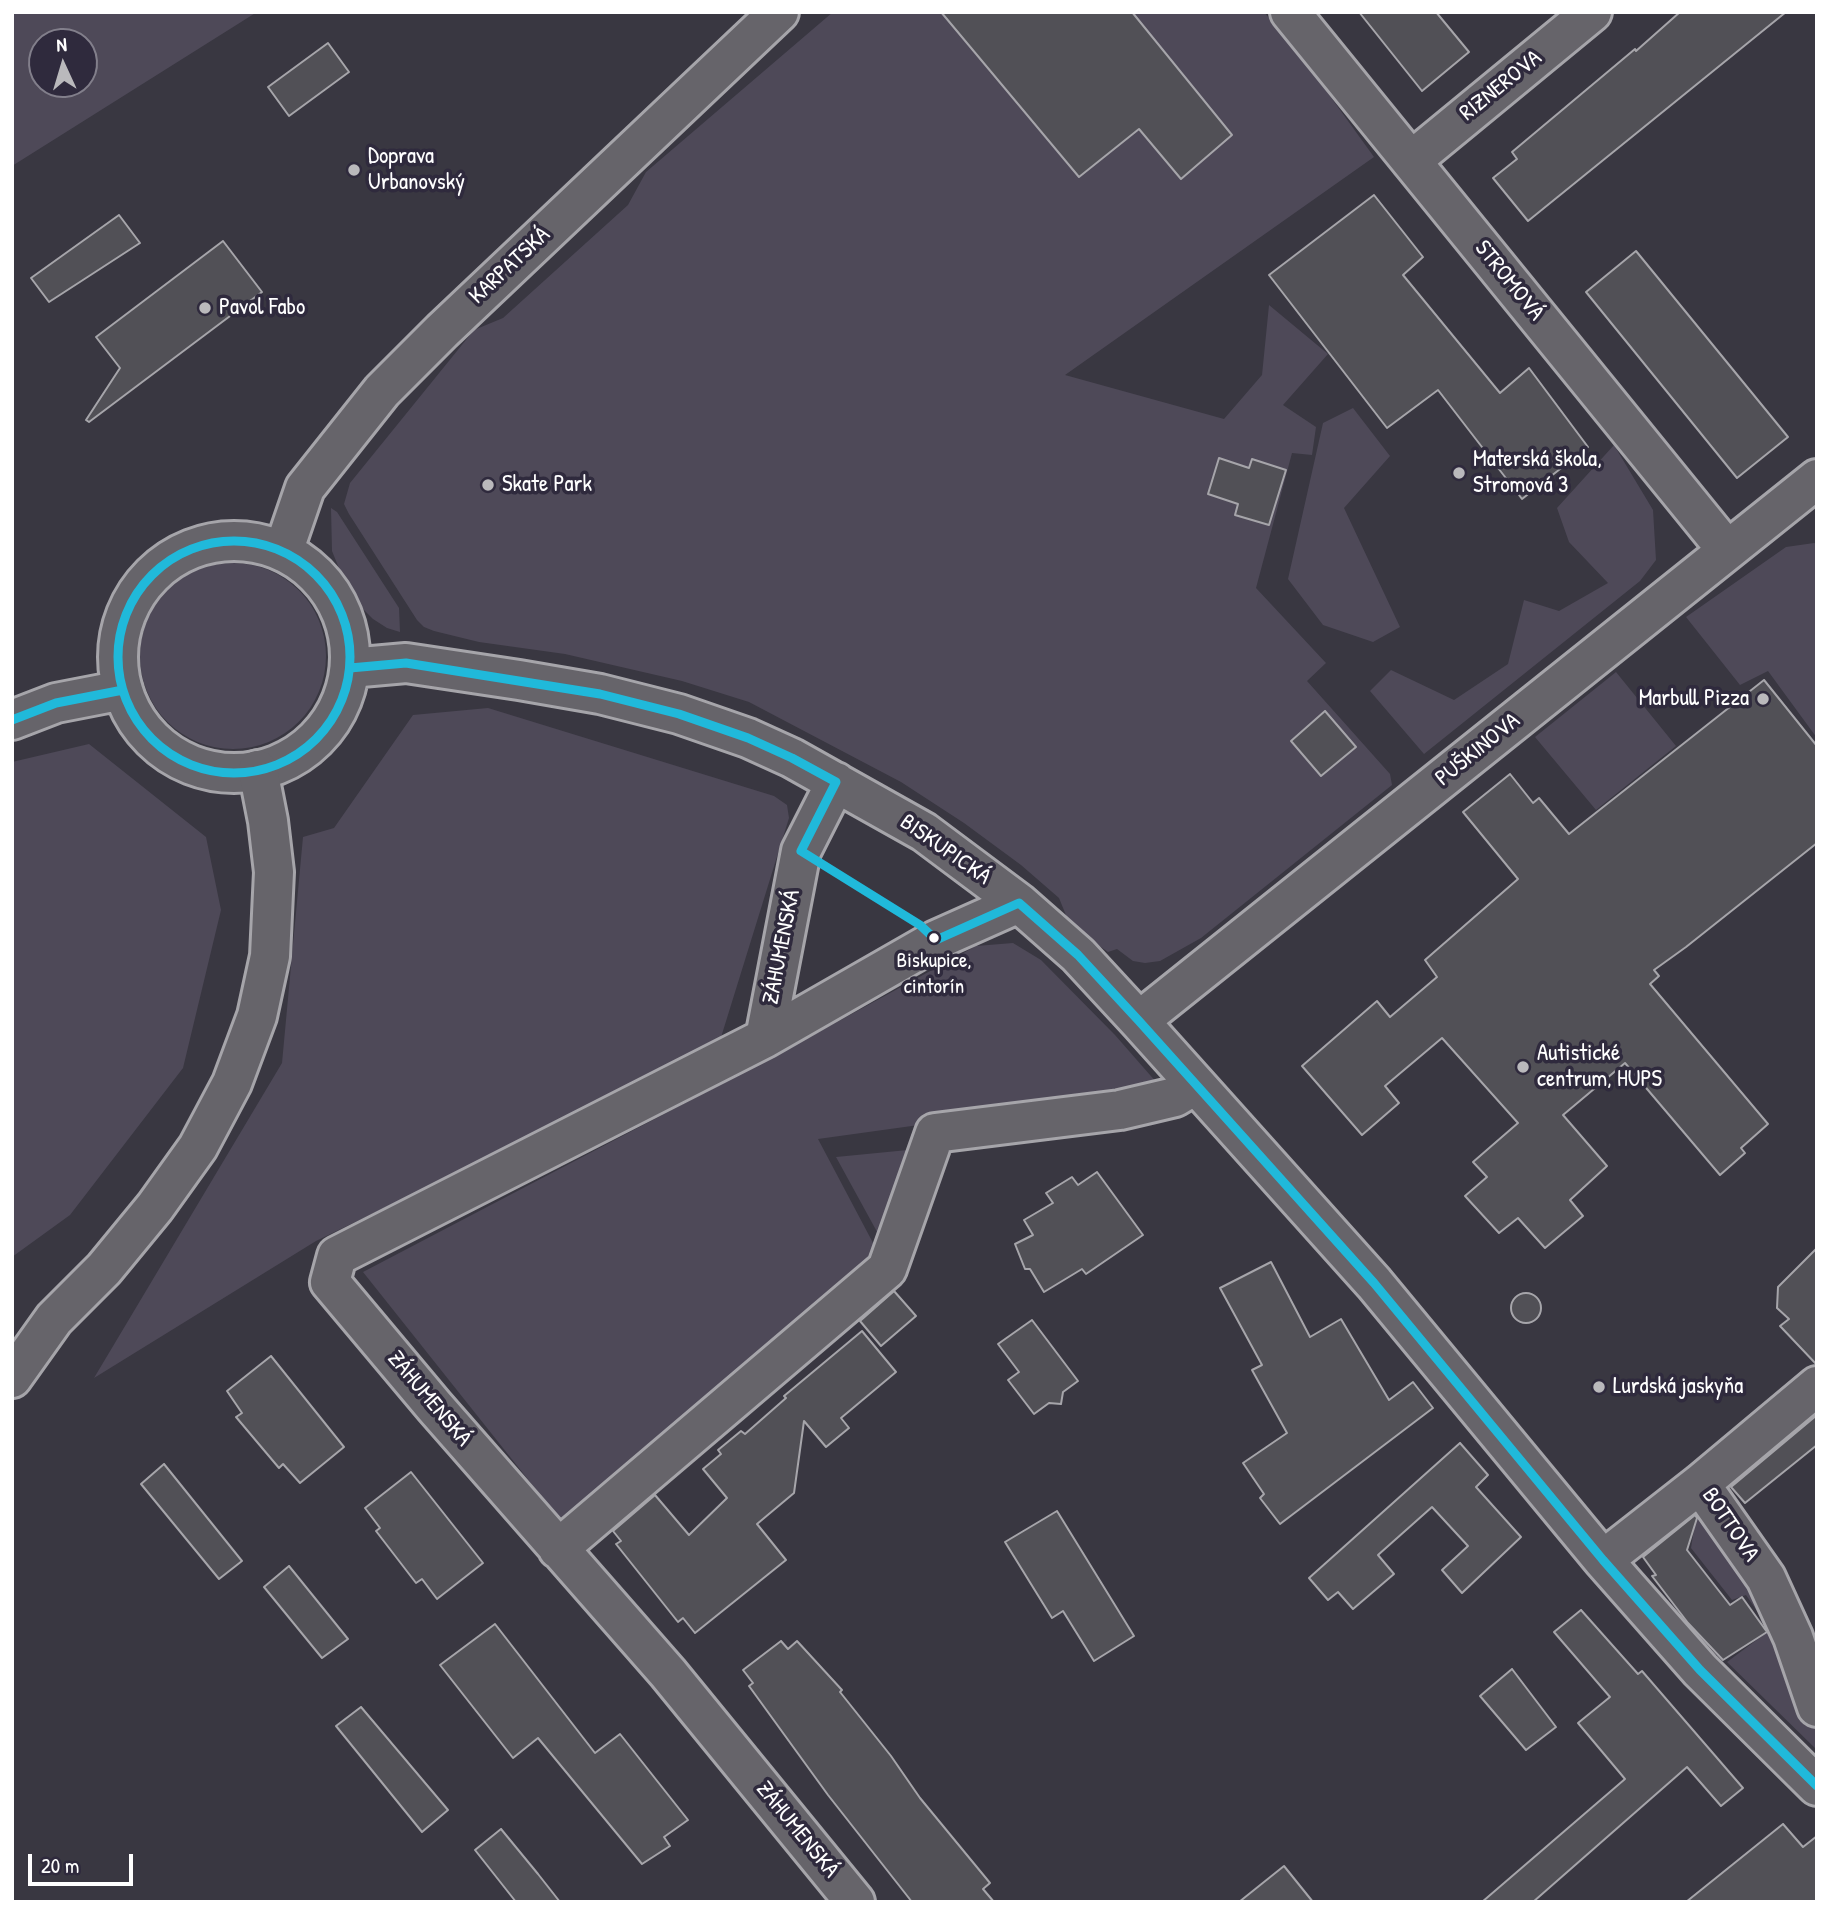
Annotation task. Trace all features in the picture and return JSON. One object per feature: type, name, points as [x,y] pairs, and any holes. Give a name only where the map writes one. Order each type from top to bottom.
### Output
[{"type":"street","name":"KARPATSKÁ","points":[[283,552],[305,488],[382,391],[779,12]]},
{"type":"street","name":"STROMOVÁ","points":[[1290,12],[1727,550]]},
{"type":"street","name":"RIZNEROVA","points":[[1411,161],[1592,12]]},
{"type":"street","name":"PUŠKINOVA","points":[[1139,1021],[1816,480]]},
{"type":"street","points":[[213,543],[256,543],[283,552],[317,575],[340,608],[349,638],[350,668],[346,690],[337,710],[326,728],[311,744],[294,756],[258,770],[232,773],[211,771],[173,755],[142,727],[123,690],[119,645],[123,622],[132,601],[162,566],[186,552],[213,543]]},
{"type":"street","name":"BISKUPICKÁ","points":[[350,668],[406,663],[600,694],[679,714],[748,738],[792,758],[924,832],[1019,904],[1078,955],[1139,1021],[1374,1283],[1603,1560],[1700,1670],[1817,1786]]},
{"type":"street","points":[[12,720],[56,703],[123,690]]},
{"type":"street","points":[[12,1378],[54,1319],[104,1269],[155,1207],[198,1147],[232,1083],[257,1016],[270,956],[274,872],[258,770]]},
{"type":"street","name":"ZÁHUMENSKÁ","points":[[765,1038],[801,851],[836,782]]},
{"type":"street","name":"ZÁHUMENSKÁ","points":[[855,1902],[668,1673],[434,1406],[330,1282],[337,1256],[765,1038],[936,940],[1019,904]]},
{"type":"street","points":[[558,1549],[887,1269],[935,1133],[1120,1110],[1175,1097],[1195,1085]]},
{"type":"street","points":[[12,1346],[54,1319]]},
{"type":"street","name":"BOTTOVA","points":[[1817,1386],[1700,1484],[1805,1629],[1817,1707]]},
{"type":"street","points":[[1603,1560],[1700,1484]]},
{"type":"shaded area","points":[[12,12],[257,12],[12,166]]},
{"type":"shaded area","points":[[833,12],[1264,12],[1304,60],[1374,157],[1065,375],[1224,419],[1262,375],[1269,305],[1328,354],[1283,405],[1316,427],[1312,455],[1292,453],[1256,588],[1326,663],[1307,681],[1390,774],[1392,785],[1201,938],[1160,961],[1133,961],[1117,949],[1108,952],[1070,925],[1059,898],[1021,865],[964,823],[901,782],[749,702],[682,681],[565,654],[479,642],[424,627],[344,504],[350,483],[474,330],[503,318],[628,205],[646,172]]},
{"type":"shaded area","points":[[1353,408],[1390,456],[1344,508],[1400,627],[1373,642],[1323,625],[1288,579],[1323,423]]},
{"type":"shaded area","points":[[1614,445],[1653,510],[1656,560],[1640,581],[1424,754],[1370,691],[1391,670],[1454,700],[1508,664],[1524,600],[1559,611],[1608,583],[1569,542],[1557,508]]},
{"type":"shaded area","points":[[331,508],[337,512],[399,608],[400,632],[373,619],[347,588],[332,551]]},
{"type":"shaded area","points":[[1817,544],[1817,738],[1768,671],[1740,685],[1686,617],[1786,547]]},
{"type":"shaded area","points":[[233,563],[269,570],[285,578],[299,590],[311,604],[319,620],[326,656],[319,692],[311,708],[299,722],[285,734],[269,742],[233,749],[197,742],[181,734],[167,722],[155,708],[147,692],[140,656],[147,620],[155,604],[167,590],[181,578],[197,570]]},
{"type":"shaded area","points":[[1616,672],[1676,746],[1596,810],[1535,737]]},
{"type":"shaded area","points":[[488,708],[774,796],[787,805],[789,818],[718,1047],[316,1241],[94,1378],[282,1063],[303,837],[334,828],[413,715]]},
{"type":"shaded area","points":[[89,744],[206,837],[221,910],[183,1068],[70,1215],[12,1257],[12,762]]},
{"type":"shaded area","points":[[1013,943],[1041,960],[1115,1035],[1164,1091],[818,1139],[881,1258],[565,1526],[363,1272],[773,1057],[976,946]]},
{"type":"shaded area","points":[[918,1149],[887,1250],[836,1157]]},
{"type":"shaded area","points":[[1697,1516],[1779,1626],[1817,1726],[1817,1750],[1727,1662],[1770,1630],[1746,1595],[1732,1600],[1691,1548],[1694,1529],[1672,1523]]},
{"type":"building","points":[[941,12],[1132,12],[1232,135],[1181,179],[1139,129],[1079,177]]},
{"type":"building","points":[[1359,12],[1436,12],[1469,52],[1422,91]]},
{"type":"building","points":[[1680,12],[1786,12],[1528,221],[1493,178],[1517,159],[1512,152]]},
{"type":"building","points":[[328,43],[349,72],[289,116],[268,87]]},
{"type":"building","points":[[1374,195],[1423,257],[1403,275],[1500,393],[1529,368],[1588,447],[1522,499],[1438,390],[1387,428],[1269,275]]},
{"type":"building","points":[[119,215],[140,243],[49,302],[31,278]]},
{"type":"building","points":[[223,241],[262,292],[89,422],[86,420],[120,368],[96,337]]},
{"type":"building","points":[[1636,251],[1788,437],[1737,478],[1586,292]]},
{"type":"building","points":[[1219,458],[1249,468],[1252,459],[1286,470],[1269,525],[1235,515],[1238,504],[1208,494]]},
{"type":"building","points":[[1764,680],[1817,746],[1817,843],[1654,970],[1659,976],[1650,984],[1768,1124],[1741,1148],[1745,1153],[1720,1175],[1625,1063],[1563,1115],[1607,1166],[1570,1200],[1583,1216],[1545,1248],[1518,1218],[1499,1233],[1465,1196],[1487,1177],[1473,1162],[1518,1123],[1442,1038],[1385,1086],[1399,1103],[1362,1135],[1302,1066],[1377,1001],[1390,1017],[1437,977],[1425,960],[1518,879],[1463,812],[1510,774],[1533,803],[1539,798],[1569,834]]},
{"type":"building","points":[[1325,711],[1356,747],[1321,776],[1291,741]]},
{"type":"building","points":[[1097,1172],[1143,1235],[1086,1274],[1082,1269],[1044,1292],[1030,1269],[1025,1269],[1015,1244],[1033,1235],[1024,1220],[1053,1203],[1046,1193],[1072,1177],[1078,1185]]},
{"type":"building","points":[[1817,1248],[1817,1365],[1780,1326],[1789,1319],[1777,1308],[1778,1287]]},
{"type":"building","points":[[1271,1262],[1310,1337],[1341,1319],[1389,1400],[1413,1382],[1433,1408],[1280,1524],[1260,1498],[1264,1494],[1243,1463],[1287,1433],[1252,1370],[1262,1365],[1220,1288]]},
{"type":"building","points":[[894,1291],[916,1316],[881,1346],[860,1321]]},
{"type":"building","points":[[1526,1293],[1537,1297],[1541,1308],[1537,1319],[1526,1323],[1515,1319],[1511,1308],[1515,1297]]},
{"type":"building","points":[[1032,1320],[1078,1381],[1063,1392],[1061,1404],[1049,1403],[1034,1414],[1008,1380],[1019,1372],[998,1344]]},
{"type":"building","points":[[862,1331],[896,1372],[841,1418],[849,1428],[826,1447],[804,1421],[794,1493],[757,1524],[786,1560],[695,1633],[683,1618],[678,1622],[616,1544],[621,1541],[613,1531],[655,1495],[689,1535],[727,1498],[703,1469],[721,1454],[718,1450],[741,1431],[745,1434],[786,1398],[784,1396]]},
{"type":"building","points":[[271,1356],[344,1447],[300,1483],[283,1464],[279,1468],[236,1417],[242,1413],[227,1391]]},
{"type":"building","points":[[1817,1415],[1817,1445],[1745,1503],[1731,1487]]},
{"type":"building","points":[[1460,1443],[1488,1475],[1476,1487],[1521,1537],[1462,1593],[1442,1570],[1468,1546],[1432,1507],[1378,1555],[1394,1574],[1353,1609],[1338,1592],[1328,1600],[1309,1578]]},
{"type":"building","points":[[164,1464],[242,1561],[219,1579],[141,1484]]},
{"type":"building","points":[[411,1472],[483,1563],[437,1599],[422,1579],[416,1583],[376,1531],[380,1528],[365,1508]]},
{"type":"building","points":[[1057,1511],[1134,1636],[1094,1661],[1063,1611],[1052,1618],[1005,1542]]},
{"type":"building","points":[[1695,1515],[1697,1518],[1687,1550],[1730,1605],[1742,1597],[1767,1632],[1723,1660],[1688,1623],[1652,1576],[1656,1575],[1643,1557]]},
{"type":"building","points":[[289,1566],[348,1639],[322,1658],[264,1587]]},
{"type":"building","points":[[1581,1610],[1638,1674],[1642,1671],[1743,1788],[1721,1806],[1687,1767],[1533,1902],[1482,1902],[1625,1779],[1578,1723],[1610,1697],[1554,1632]]},
{"type":"building","points":[[495,1624],[595,1753],[620,1734],[688,1820],[664,1837],[670,1846],[642,1864],[538,1738],[513,1758],[440,1665]]},
{"type":"building","points":[[781,1641],[788,1649],[797,1641],[842,1690],[840,1692],[891,1756],[920,1798],[990,1883],[983,1889],[994,1902],[912,1902],[828,1795],[749,1686],[753,1683],[743,1670]]},
{"type":"building","points":[[1512,1669],[1556,1727],[1526,1750],[1480,1696]]},
{"type":"building","points":[[361,1707],[448,1810],[422,1832],[336,1726]]},
{"type":"building","points":[[1783,1824],[1803,1847],[1817,1836],[1817,1902],[1686,1902]]},
{"type":"building","points":[[501,1829],[560,1902],[516,1902],[475,1850]]},
{"type":"building","points":[[1284,1866],[1313,1902],[1239,1902]]},
{"type":"transit line","points":[[234,541],[278,550],[316,575],[341,613],[350,657],[341,701],[316,739],[278,764],[234,773],[190,764],[152,739],[127,701],[118,657],[127,613],[152,575],[190,550],[234,541]]},
{"type":"transit line","points":[[350,668],[406,663],[600,694],[679,714],[748,738],[836,782],[801,851],[920,925],[936,940],[1019,903],[1078,955],[1139,1021],[1374,1283],[1603,1560],[1700,1670],[1817,1786]]},
{"type":"transit line","points":[[12,720],[56,703],[123,690]]},
{"type":"place","name":"Doprava Urbanovský","points":[[354,170]]},
{"type":"place","name":"Pavol Fabo","points":[[205,308]]},
{"type":"place","name":"Materská škola, Stromová 3","points":[[1459,473]]},
{"type":"place","name":"Skate Park","points":[[488,485]]},
{"type":"place","name":"Marbull Pizza","points":[[1763,699]]},
{"type":"place","name":"Biskupice, cintorín","points":[[934,938]]},
{"type":"place","name":"Autistické centrum, HUPS","points":[[1523,1067]]},
{"type":"place","name":"Lurdská jaskyňa","points":[[1599,1387]]}]
